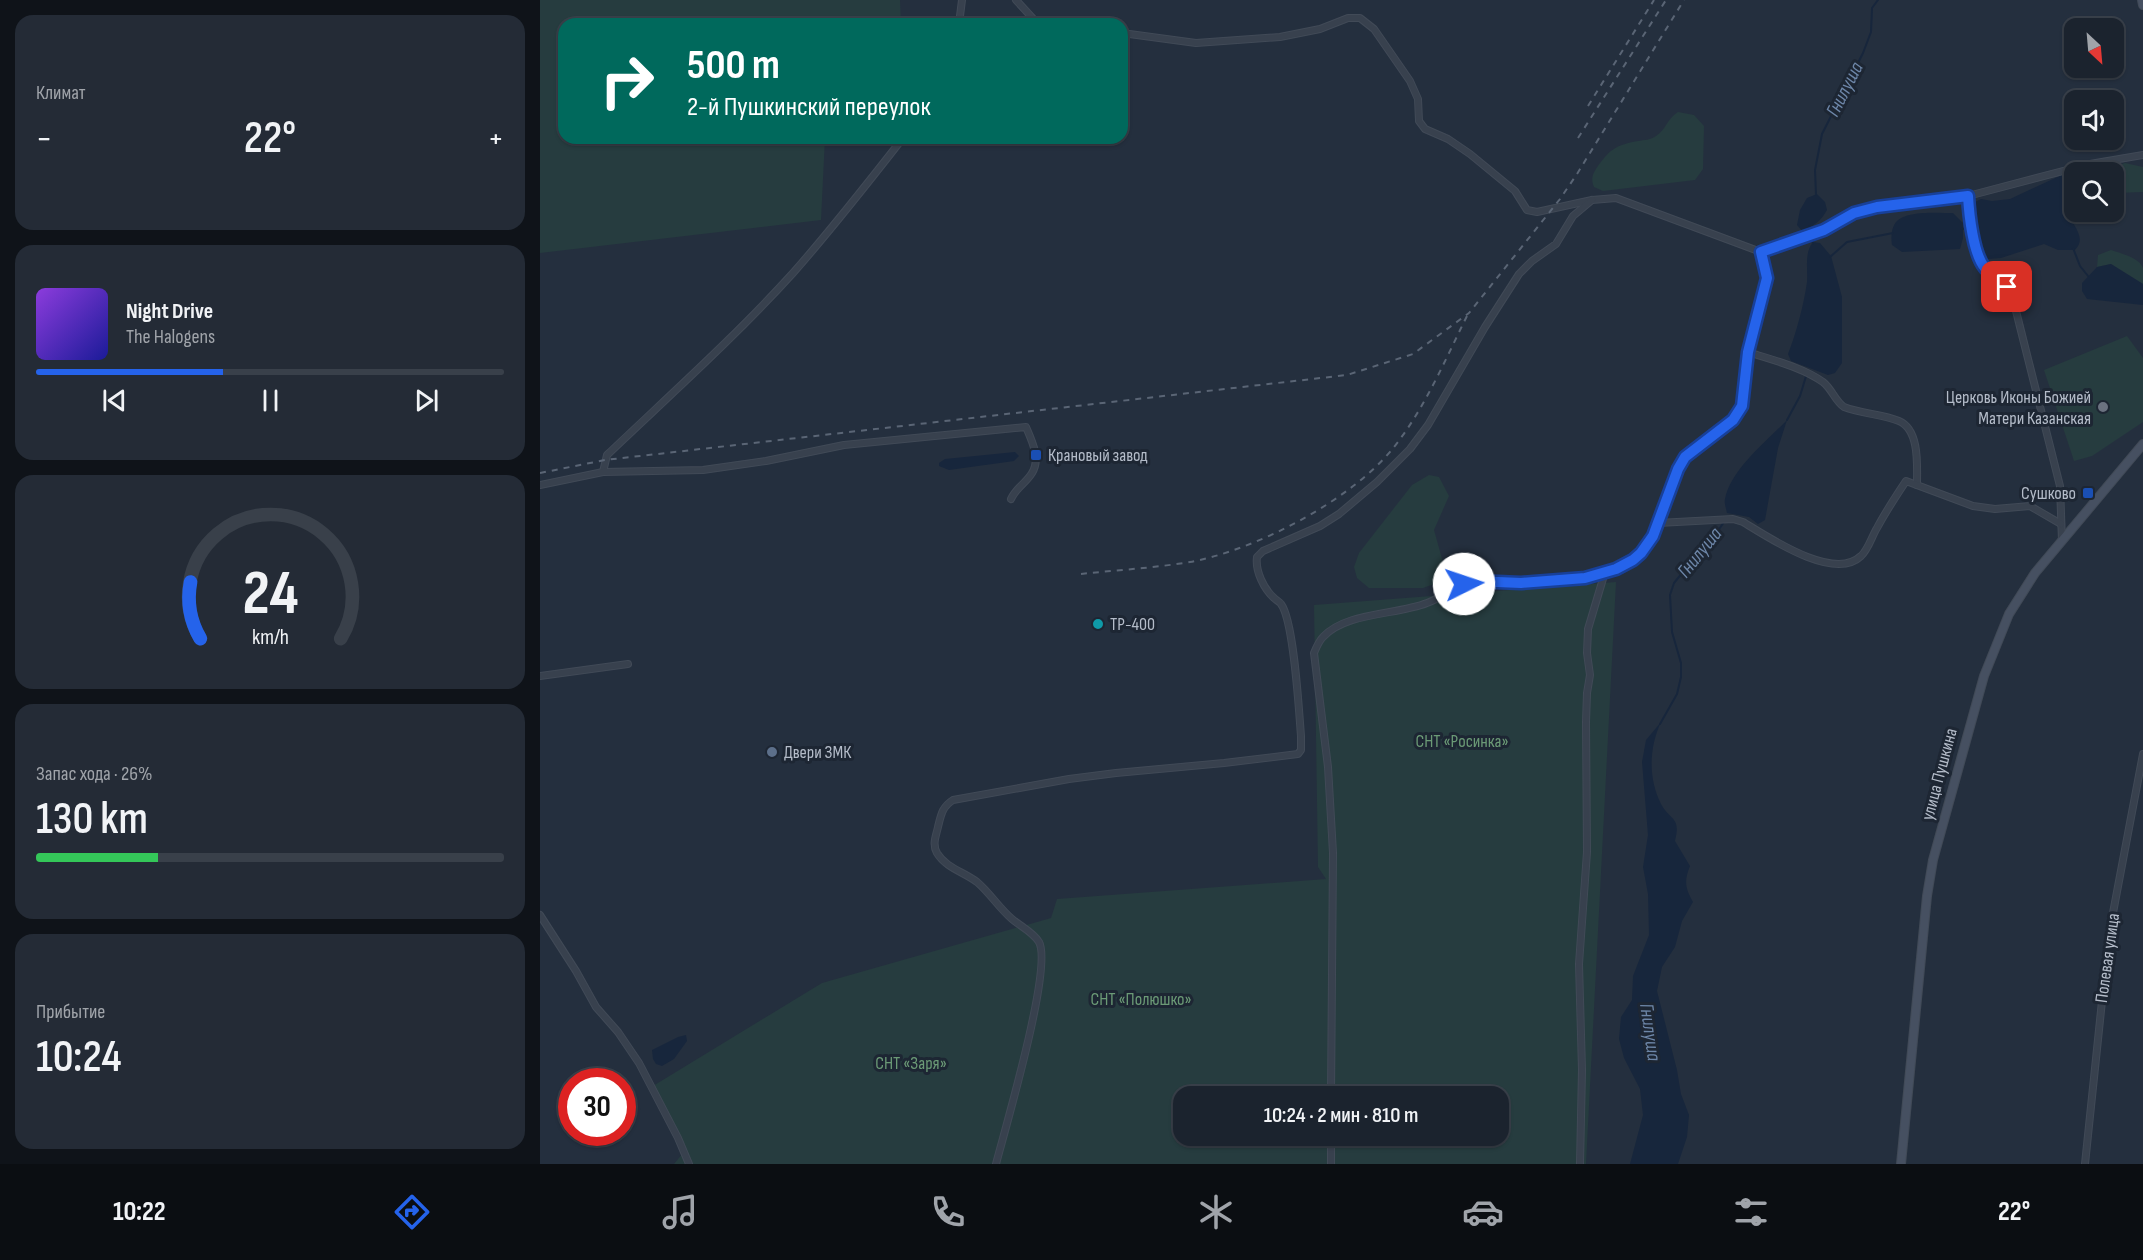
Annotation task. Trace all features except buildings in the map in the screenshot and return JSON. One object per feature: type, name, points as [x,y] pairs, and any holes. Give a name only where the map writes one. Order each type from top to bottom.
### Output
[{"type":"main road","points":[[2142,0],[2143,5]]},
{"type":"main road","name":"улица Пушкина","points":[[1901,1164],[1924,919],[1933,860],[1993,649],[2009,614],[2035,573],[2143,444]]},
{"type":"street","points":[[960,18],[962,0]]},
{"type":"street","points":[[1016,0],[1032,18]]},
{"type":"street","points":[[1128,34],[1196,43],[1217,42],[1281,37],[1320,29],[1348,18],[1360,18],[1374,29],[1410,81],[1418,99],[1419,121],[1425,129],[1448,139],[1470,154],[1515,191],[1527,210],[1537,212],[1592,200],[1616,198],[1761,252],[1824,230],[1854,213],[1877,207],[1968,196],[2090,164],[2143,155]]},
{"type":"street","points":[[603,472],[607,454],[706,363],[791,275],[833,227],[898,144]]},
{"type":"street","points":[[1968,196],[1979,257],[1984,267],[2007,287],[2014,303],[2061,486],[2062,542]]},
{"type":"street","points":[[996,1164],[1031,1030],[1042,965],[1041,945],[1036,938],[1011,918],[977,882],[952,868],[936,851],[934,839],[945,806],[953,801],[1069,779],[1298,754],[1302,750],[1290,633],[1281,603],[1273,597],[1261,579],[1256,565],[1257,557],[1263,551],[1310,531],[1339,514],[1377,482],[1410,449],[1428,425],[1519,274],[1532,261],[1556,244],[1573,216],[1592,200]]},
{"type":"street","points":[[1330,1086],[1333,853],[1328,767],[1322,734],[1314,653],[1323,637],[1342,624],[1424,604],[1464,584],[1474,581],[1531,582],[1585,578],[1633,560],[1641,553],[1653,536],[1678,469],[1685,457],[1733,420],[1742,406],[1748,352],[1767,278],[1761,252]]},
{"type":"street","points":[[1748,352],[1814,376],[1826,384],[1844,407],[1901,422],[1910,433],[1915,445],[1918,458],[1917,485]]},
{"type":"street","points":[[540,485],[603,472],[703,470],[766,461],[844,445],[1026,427],[1036,459],[1033,473],[1015,490],[1011,499]]},
{"type":"street","points":[[1658,523],[1733,519],[1743,522],[1800,554],[1830,564],[1845,564],[1862,556],[1889,505],[1906,481],[1973,506],[1995,509],[2030,506],[2061,524]]},
{"type":"street","points":[[1580,1164],[1582,1070],[1579,964],[1587,852],[1586,722],[1590,675],[1587,653],[1588,629],[1605,572]]},
{"type":"street","points":[[540,676],[628,664]]},
{"type":"street","name":"Полевая улица","points":[[2085,1164],[2109,934],[2143,754]]},
{"type":"street","points":[[540,915],[596,1007],[618,1032],[639,1063],[674,1129],[689,1164]]},
{"type":"street","points":[[1331,1146],[1331,1164]]},
{"type":"green space","points":[[540,0],[900,0],[901,18],[558,18],[558,144],[825,144],[821,220],[540,253]]},
{"type":"green space","points":[[1678,112],[1694,115],[1704,126],[1703,169],[1695,180],[1603,191],[1594,187],[1592,180],[1594,173],[1609,153],[1624,144],[1654,137]]},
{"type":"green space","points":[[2124,163],[2143,167],[2143,192],[2124,193]]},
{"type":"green space","points":[[2111,250],[2129,256],[2141,264],[2143,284],[2111,264],[2097,267],[2098,255]]},
{"type":"green space","points":[[2127,336],[2143,358],[2143,422],[2092,456],[2074,461],[2044,370]]},
{"type":"green space","points":[[1429,475],[1439,477],[1449,496],[1434,530],[1446,573],[1440,582],[1423,588],[1369,588],[1357,578],[1354,567],[1359,553],[1412,485]]},
{"type":"green space","points":[[1616,582],[1586,1164],[674,1164],[683,1153],[653,1086],[822,983],[1051,918],[1057,899],[1326,879],[1318,867],[1314,605]]},
{"type":"water","points":[[2064,174],[2064,222],[2073,222],[2078,231],[2079,245],[2075,250],[2058,250],[2044,244],[2001,258],[1988,259],[1976,232],[1973,203],[1981,199],[1992,201],[2010,199]]},
{"type":"water","points":[[1817,194],[1825,202],[1827,210],[1817,223],[1802,231],[1797,225],[1800,210],[1807,198]]},
{"type":"water","points":[[1923,213],[1953,213],[1963,223],[1960,249],[1902,252],[1892,245],[1893,227],[1901,218]]},
{"type":"water","points":[[1813,242],[1820,243],[1831,256],[1842,297],[1842,363],[1835,373],[1828,375],[1791,361],[1788,354],[1804,300],[1807,256]]},
{"type":"water","points":[[2111,264],[2143,284],[2143,305],[2087,299],[2082,291],[2082,283],[2097,267]]},
{"type":"water","points":[[1787,420],[1778,448],[1765,520],[1758,524],[1749,517],[1727,513],[1725,499],[1734,477],[1751,456]]},
{"type":"water","points":[[1015,452],[1019,456],[1014,461],[949,470],[939,466],[939,463],[945,459]]},
{"type":"water","points":[[1661,722],[1652,753],[1652,773],[1661,804],[1676,823],[1675,841],[1690,866],[1686,884],[1693,902],[1682,921],[1675,947],[1662,967],[1657,991],[1681,1094],[1689,1115],[1687,1137],[1678,1164],[1630,1164],[1643,1115],[1640,1089],[1624,1058],[1619,1039],[1621,1017],[1632,1000],[1633,976],[1649,935],[1648,894],[1643,867],[1648,835],[1642,762],[1646,740]]},
{"type":"water","points":[[686,1035],[687,1041],[674,1059],[662,1066],[656,1064],[652,1050]]},
{"type":"waterway","name":"Гнилуша","points":[[1816,195],[1815,170],[1822,134],[1863,53],[1871,32],[1872,8],[1878,0]]},
{"type":"waterway","name":"Гнилуша","points":[[1809,226],[1813,244]]},
{"type":"waterway","points":[[1961,229],[1979,227]]},
{"type":"waterway","points":[[1830,257],[1847,242],[1893,233]]},
{"type":"waterway","points":[[2073,248],[2080,266],[2088,276]]},
{"type":"waterway","name":"Гнилуша","points":[[1787,420],[1800,396],[1807,373]]},
{"type":"waterway","name":"Гнилуша","points":[[1660,724],[1677,694],[1681,677],[1681,663],[1672,632],[1670,595],[1674,583],[1724,522]]},
{"type":"railway","points":[[1588,106],[1654,0]]},
{"type":"railway","points":[[1578,138],[1666,0]]},
{"type":"railway","points":[[540,473],[605,460],[1347,375],[1413,354],[1469,313],[1560,199],[1684,0]]},
{"type":"railway","points":[[1081,574],[1176,564],[1216,556],[1272,534],[1328,504],[1354,486],[1394,447],[1434,383],[1467,316]]},
{"type":"place","name":"Церковь Иконы Божией Матери Казанская","points":[[2103,407]]},
{"type":"place","name":"Крановый завод","points":[[1036,455]]},
{"type":"place","name":"Сушково","points":[[2088,493]]},
{"type":"place","name":"ТР-400","points":[[1098,624]]},
{"type":"place","name":"Двери ЗМК","points":[[772,752]]},
{"type":"route","points":[[1464,584],[1474,581],[1521,583],[1585,578],[1616,569],[1641,553],[1653,536],[1678,469],[1685,457],[1733,420],[1742,406],[1748,352],[1767,278],[1761,252],[1824,230],[1854,213],[1877,207],[1968,196],[1979,257],[1984,267],[2007,287]]},
{"type":"park label","name":"СНТ «Росинка»","points":[[1462,741]]},
{"type":"park label","name":"СНТ «Полюшко»","points":[[1141,999]]},
{"type":"park label","name":"СНТ «Заря»","points":[[911,1063]]}]
